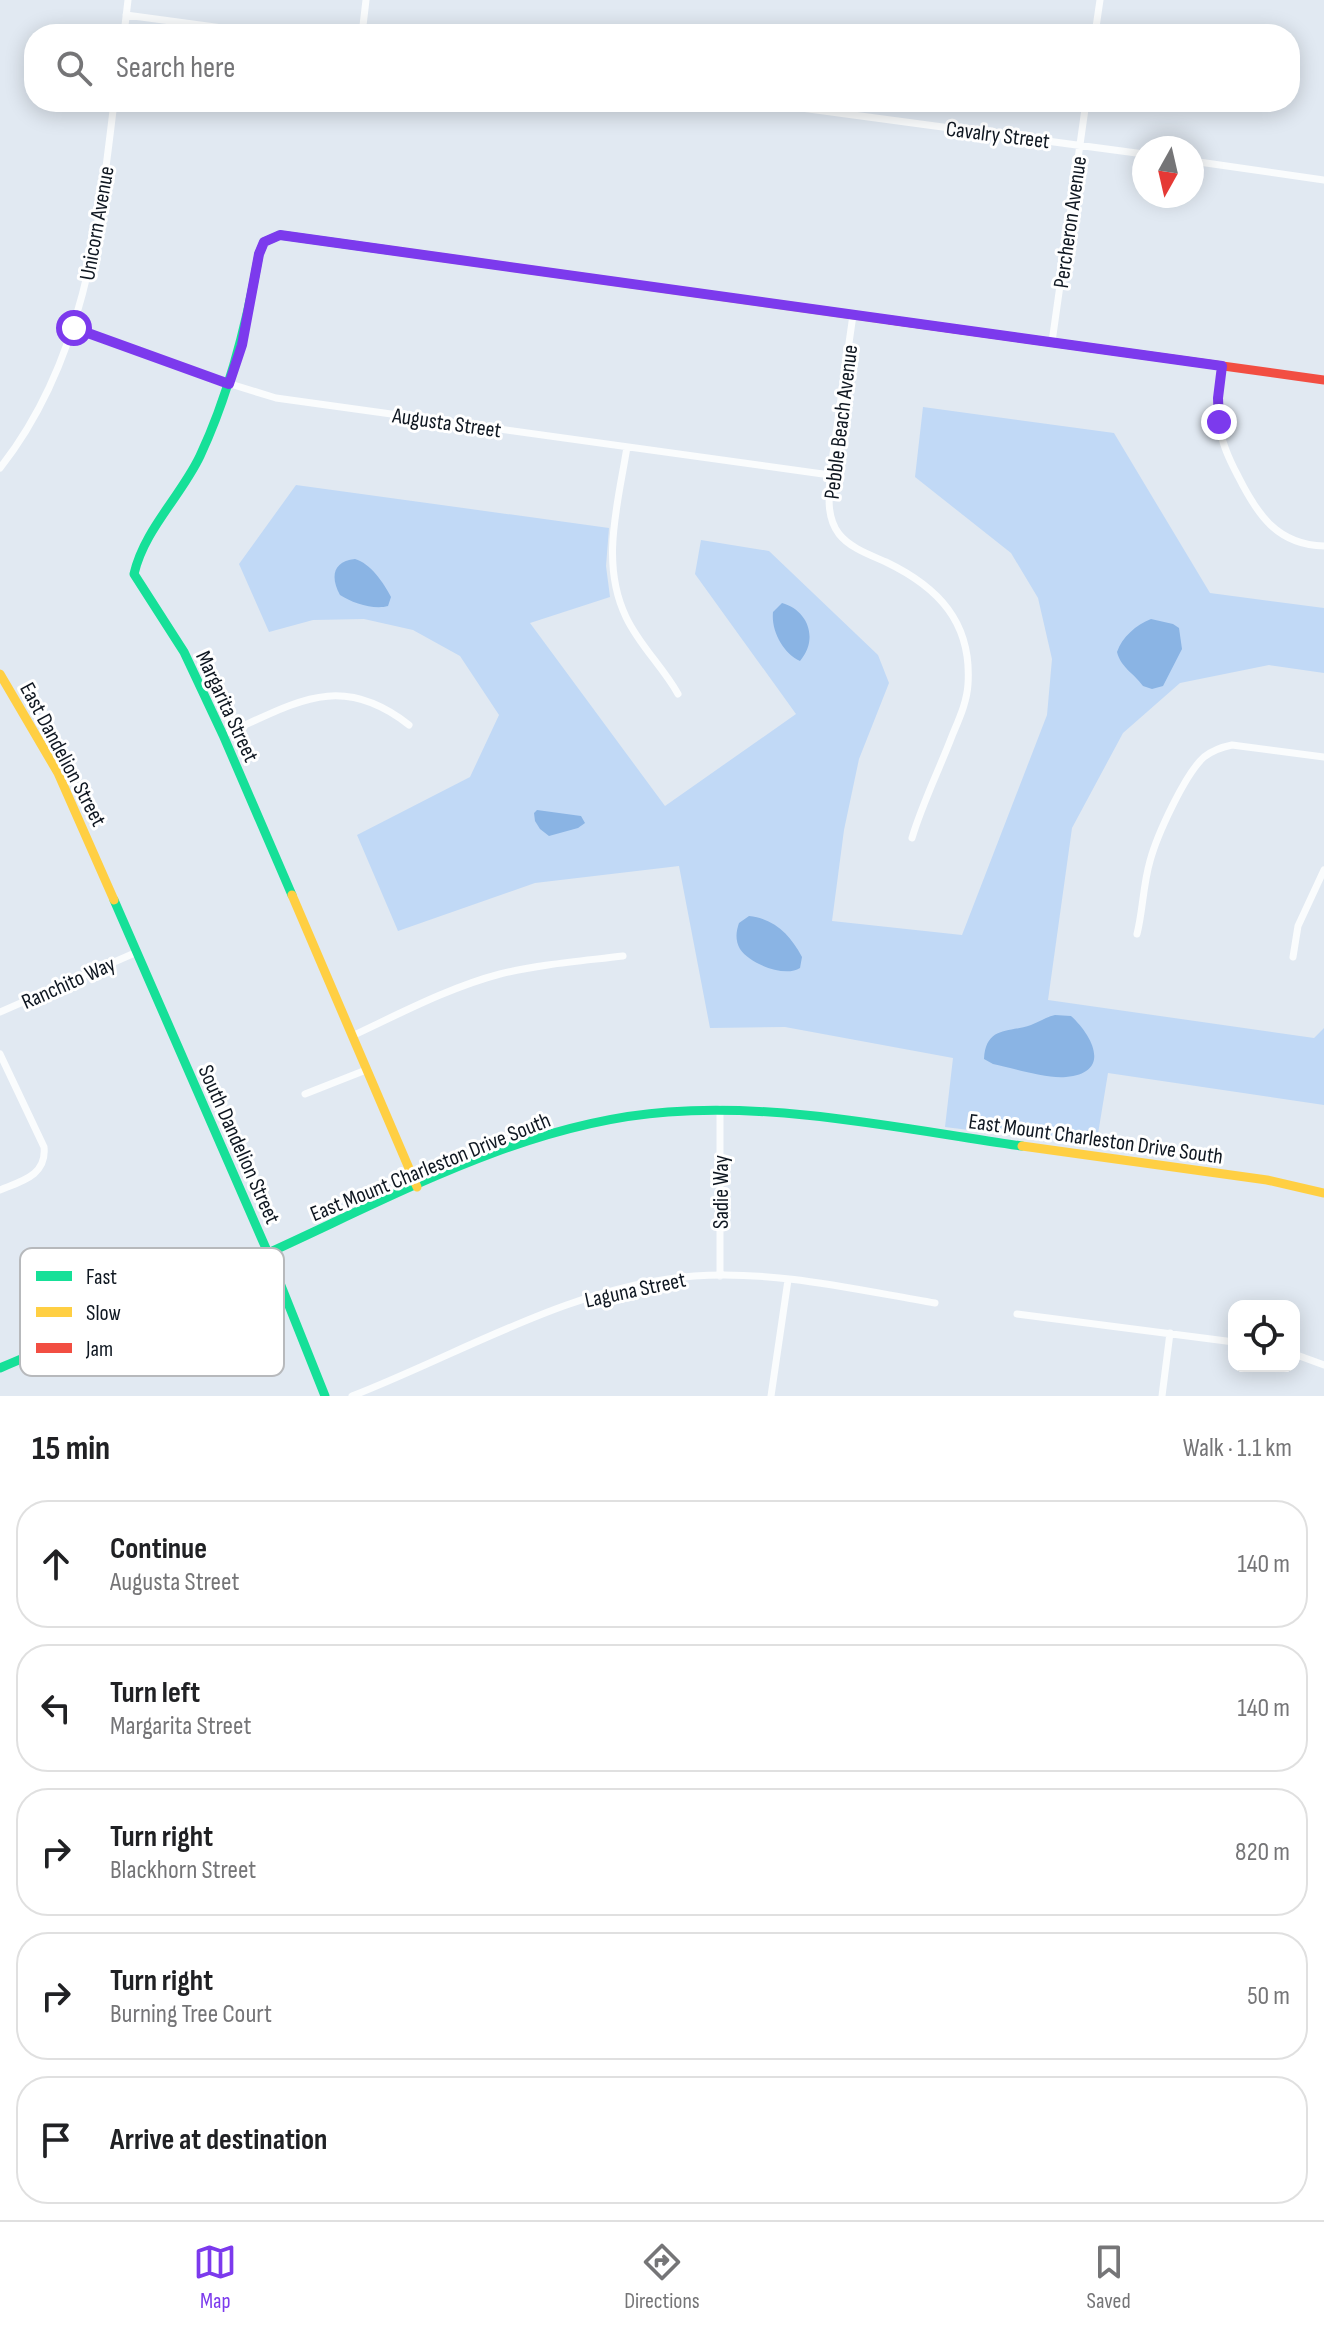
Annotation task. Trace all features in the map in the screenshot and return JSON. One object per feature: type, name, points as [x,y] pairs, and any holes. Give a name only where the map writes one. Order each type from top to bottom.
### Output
[{"type":"street","points":[[125,24],[128,0]]},
{"type":"street","points":[[363,24],[366,0]]},
{"type":"street","points":[[1096,24],[1100,0]]},
{"type":"street","points":[[126,15],[193,24]]},
{"type":"street","name":"Unicorn Avenue","points":[[0,468],[24,434],[41,402],[74,328],[89,272],[104,189],[113,112]]},
{"type":"street","name":"Cavalry Street","points":[[831,112],[1132,152]]},
{"type":"street","name":"Percheron Avenue","points":[[1052,342],[1085,112]]},
{"type":"street","points":[[1204,163],[1324,180]]},
{"type":"street","name":"Margarita Street","points":[[417,1187],[223,735],[184,652],[134,574],[136,559],[199,458],[229,384],[242,345],[262,246],[273,236],[280,235],[853,315]]},
{"type":"street","points":[[853,315],[1324,380]]},
{"type":"street","name":"Pebble Beach Avenue","points":[[853,315],[830,475],[830,511],[839,534],[866,553],[905,572],[936,594],[958,625],[965,647],[968,686],[963,710],[912,838]]},
{"type":"street","name":"Augusta Street","points":[[74,328],[276,398],[830,475]]},
{"type":"street","points":[[1222,366],[1218,398],[1220,431],[1227,454],[1252,504],[1261,518],[1287,539],[1324,546]]},
{"type":"street","points":[[627,447],[613,538],[613,577],[627,618],[678,694]]},
{"type":"street","name":"East Dandelion Street","points":[[0,674],[58,773],[137,952]]},
{"type":"street","points":[[223,735],[290,706],[336,694],[371,700],[409,725]]},
{"type":"street","points":[[1137,934],[1145,880],[1157,840],[1187,781],[1203,758],[1219,748],[1232,745],[1324,757]]},
{"type":"street","points":[[1293,957],[1298,926],[1324,870]]},
{"type":"street","name":"Ranchito Way","points":[[0,1012],[137,952]]},
{"type":"street","name":"South Dandelion Street","points":[[137,952],[266,1248]]},
{"type":"street","points":[[352,1036],[462,987],[497,975],[540,966],[623,956]]},
{"type":"street","points":[[0,1054],[44,1147],[45,1157],[37,1172],[0,1190]]},
{"type":"street","points":[[305,1094],[366,1070]]},
{"type":"street","name":"East Mount Charleston Drive South","points":[[279,1248],[480,1161],[588,1125],[627,1117],[720,1109],[794,1114],[1267,1180],[1324,1193]]},
{"type":"street","name":"Sadie Way","points":[[720,1109],[720,1276]]},
{"type":"street","name":"Laguna Street","points":[[352,1396],[584,1298],[641,1283],[720,1276],[788,1280],[935,1303]]},
{"type":"street","points":[[771,1396],[788,1280]]},
{"type":"street","name":"South Dandelion Street","points":[[284,1293],[325,1396]]},
{"type":"street","points":[[1017,1314],[1228,1341]]},
{"type":"street","points":[[1162,1396],[1170,1333]]},
{"type":"street","points":[[1300,1356],[1324,1365]]},
{"type":"street","name":"East Mount Charleston Drive South","points":[[0,1368],[20,1359]]},
{"type":"shaded area","points":[[923,407],[1114,433],[1210,593],[1324,608],[1324,673],[1269,665],[1180,683],[1123,733],[1072,828],[1048,1000],[1314,1038],[1324,1028],[1324,1105],[1108,1073],[1096,1146],[945,1127],[953,1058],[785,1027],[710,1028],[679,866],[535,883],[398,931],[357,835],[470,777],[499,715],[460,656],[413,630],[364,619],[313,620],[269,632],[239,564],[296,485],[609,528],[606,566],[610,597],[530,623],[665,806],[796,714],[695,574],[701,540],[769,551],[878,655],[889,683],[859,759],[844,830],[832,921],[962,935],[1047,715],[1052,659],[1038,598],[1011,553],[915,477]]},
{"type":"water","points":[[355,559],[371,569],[380,580],[391,597],[388,606],[363,605],[340,595],[335,582],[336,571],[342,563]]},
{"type":"water","points":[[782,603],[798,612],[808,626],[809,644],[800,661],[788,653],[776,634],[773,612]]},
{"type":"water","points":[[1151,619],[1179,628],[1182,649],[1163,686],[1152,689],[1143,686],[1117,652],[1130,632]]},
{"type":"water","points":[[537,810],[581,816],[585,823],[549,836],[535,821],[534,813]]},
{"type":"water","points":[[749,916],[774,924],[787,935],[802,957],[800,968],[794,971],[777,970],[745,955],[738,946],[737,933],[739,923]]},
{"type":"water","points":[[1055,1015],[1071,1016],[1086,1033],[1094,1052],[1094,1061],[1089,1069],[1066,1077],[1049,1076],[993,1064],[984,1059],[989,1041],[994,1036]]},
{"type":"traffic: fast","points":[[292,895],[184,652],[134,574],[154,528],[192,471],[211,432],[236,357],[264,242],[280,235],[388,250]]},
{"type":"traffic: fast","points":[[114,900],[266,1248]]},
{"type":"traffic: fast","points":[[278,1248],[462,1165],[563,1130],[615,1119],[668,1112],[756,1111],[846,1120],[1022,1146]]},
{"type":"traffic: fast","points":[[284,1293],[325,1396]]},
{"type":"traffic: fast","points":[[0,1368],[20,1360]]},
{"type":"traffic: slow","points":[[388,250],[890,320]]},
{"type":"traffic: slow","points":[[0,674],[58,773],[114,900]]},
{"type":"traffic: slow","points":[[292,895],[417,1187]]},
{"type":"traffic: slow","points":[[1022,1146],[1267,1180],[1324,1193]]},
{"type":"traffic: jam","points":[[890,320],[1324,380]]},
{"type":"route","points":[[74,328],[229,384],[250,311],[259,254],[264,242],[280,235],[1222,366],[1219,422]]}]
